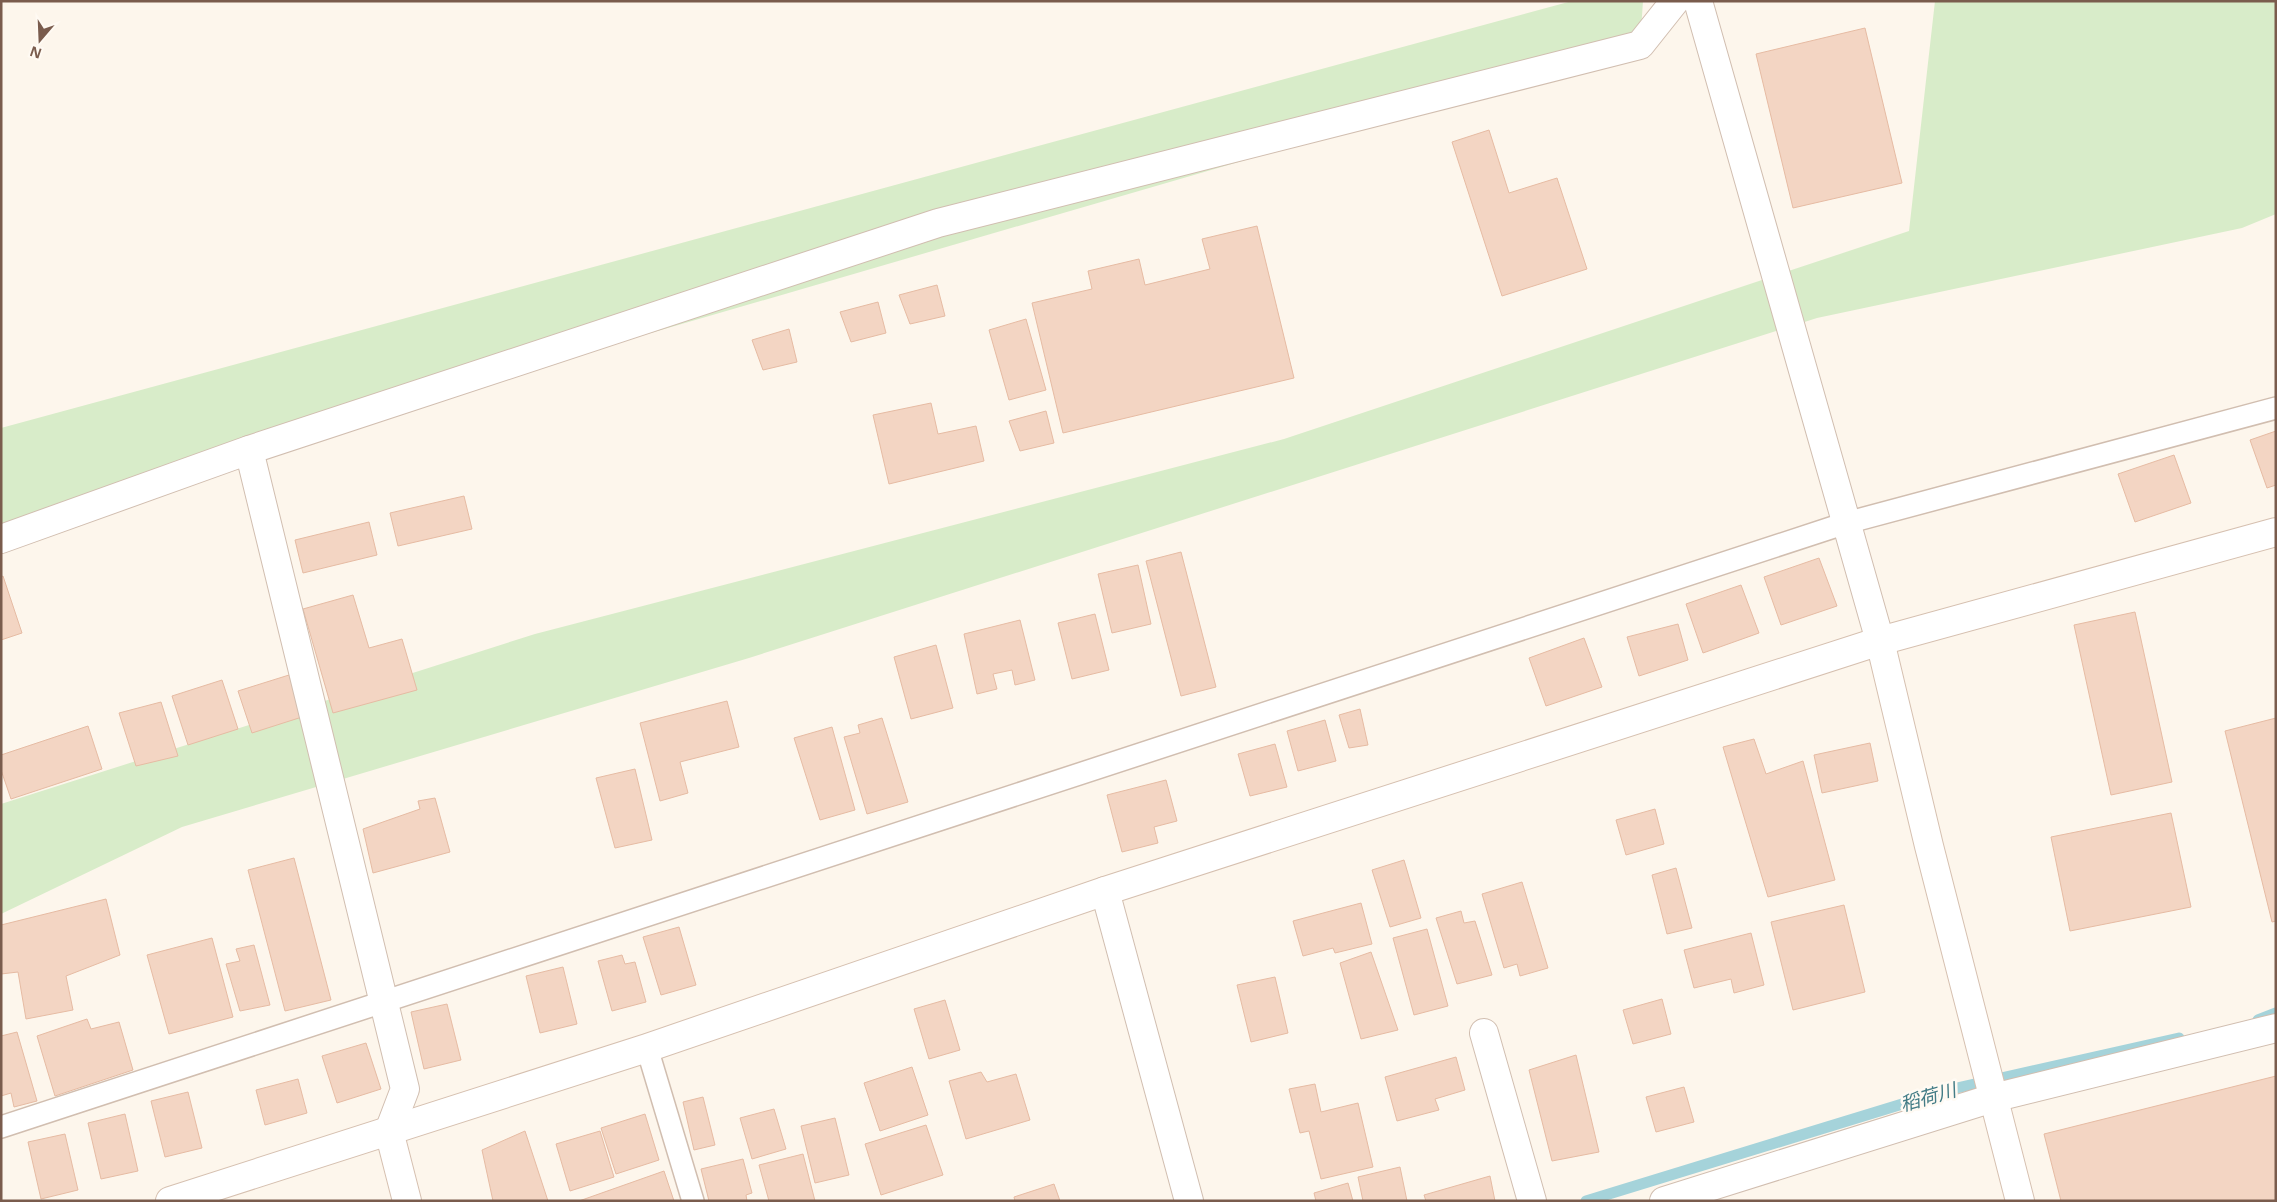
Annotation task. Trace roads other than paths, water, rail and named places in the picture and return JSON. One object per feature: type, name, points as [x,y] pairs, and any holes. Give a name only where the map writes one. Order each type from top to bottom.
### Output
[{"type":"street","points":[[1,539],[249,450],[938,223],[1640,45],[1675,1]]},
{"type":"street","points":[[1698,1],[1880,641],[2020,1201]]},
{"type":"street","points":[[249,450],[405,1089],[389,1131],[407,1201]]},
{"type":"street","points":[[170,1201],[647,1048],[1105,891],[1880,641],[2276,532]]},
{"type":"street","points":[[1105,891],[1189,1201]]},
{"type":"street","points":[[1664,1201],[1992,1094],[2276,1028]]},
{"type":"street","points":[[1484,1033],[1532,1200]]},
{"type":"lane","points":[[1,1127],[1846,523],[2276,408]]},
{"type":"lane","points":[[647,1048],[693,1201]]},
{"type":"waterway","name":"稻荷川","points":[[2258,1020],[2276,1013]]},
{"type":"waterway","name":"稻荷川","points":[[1586,1201],[1948,1090],[2179,1038]]}]
